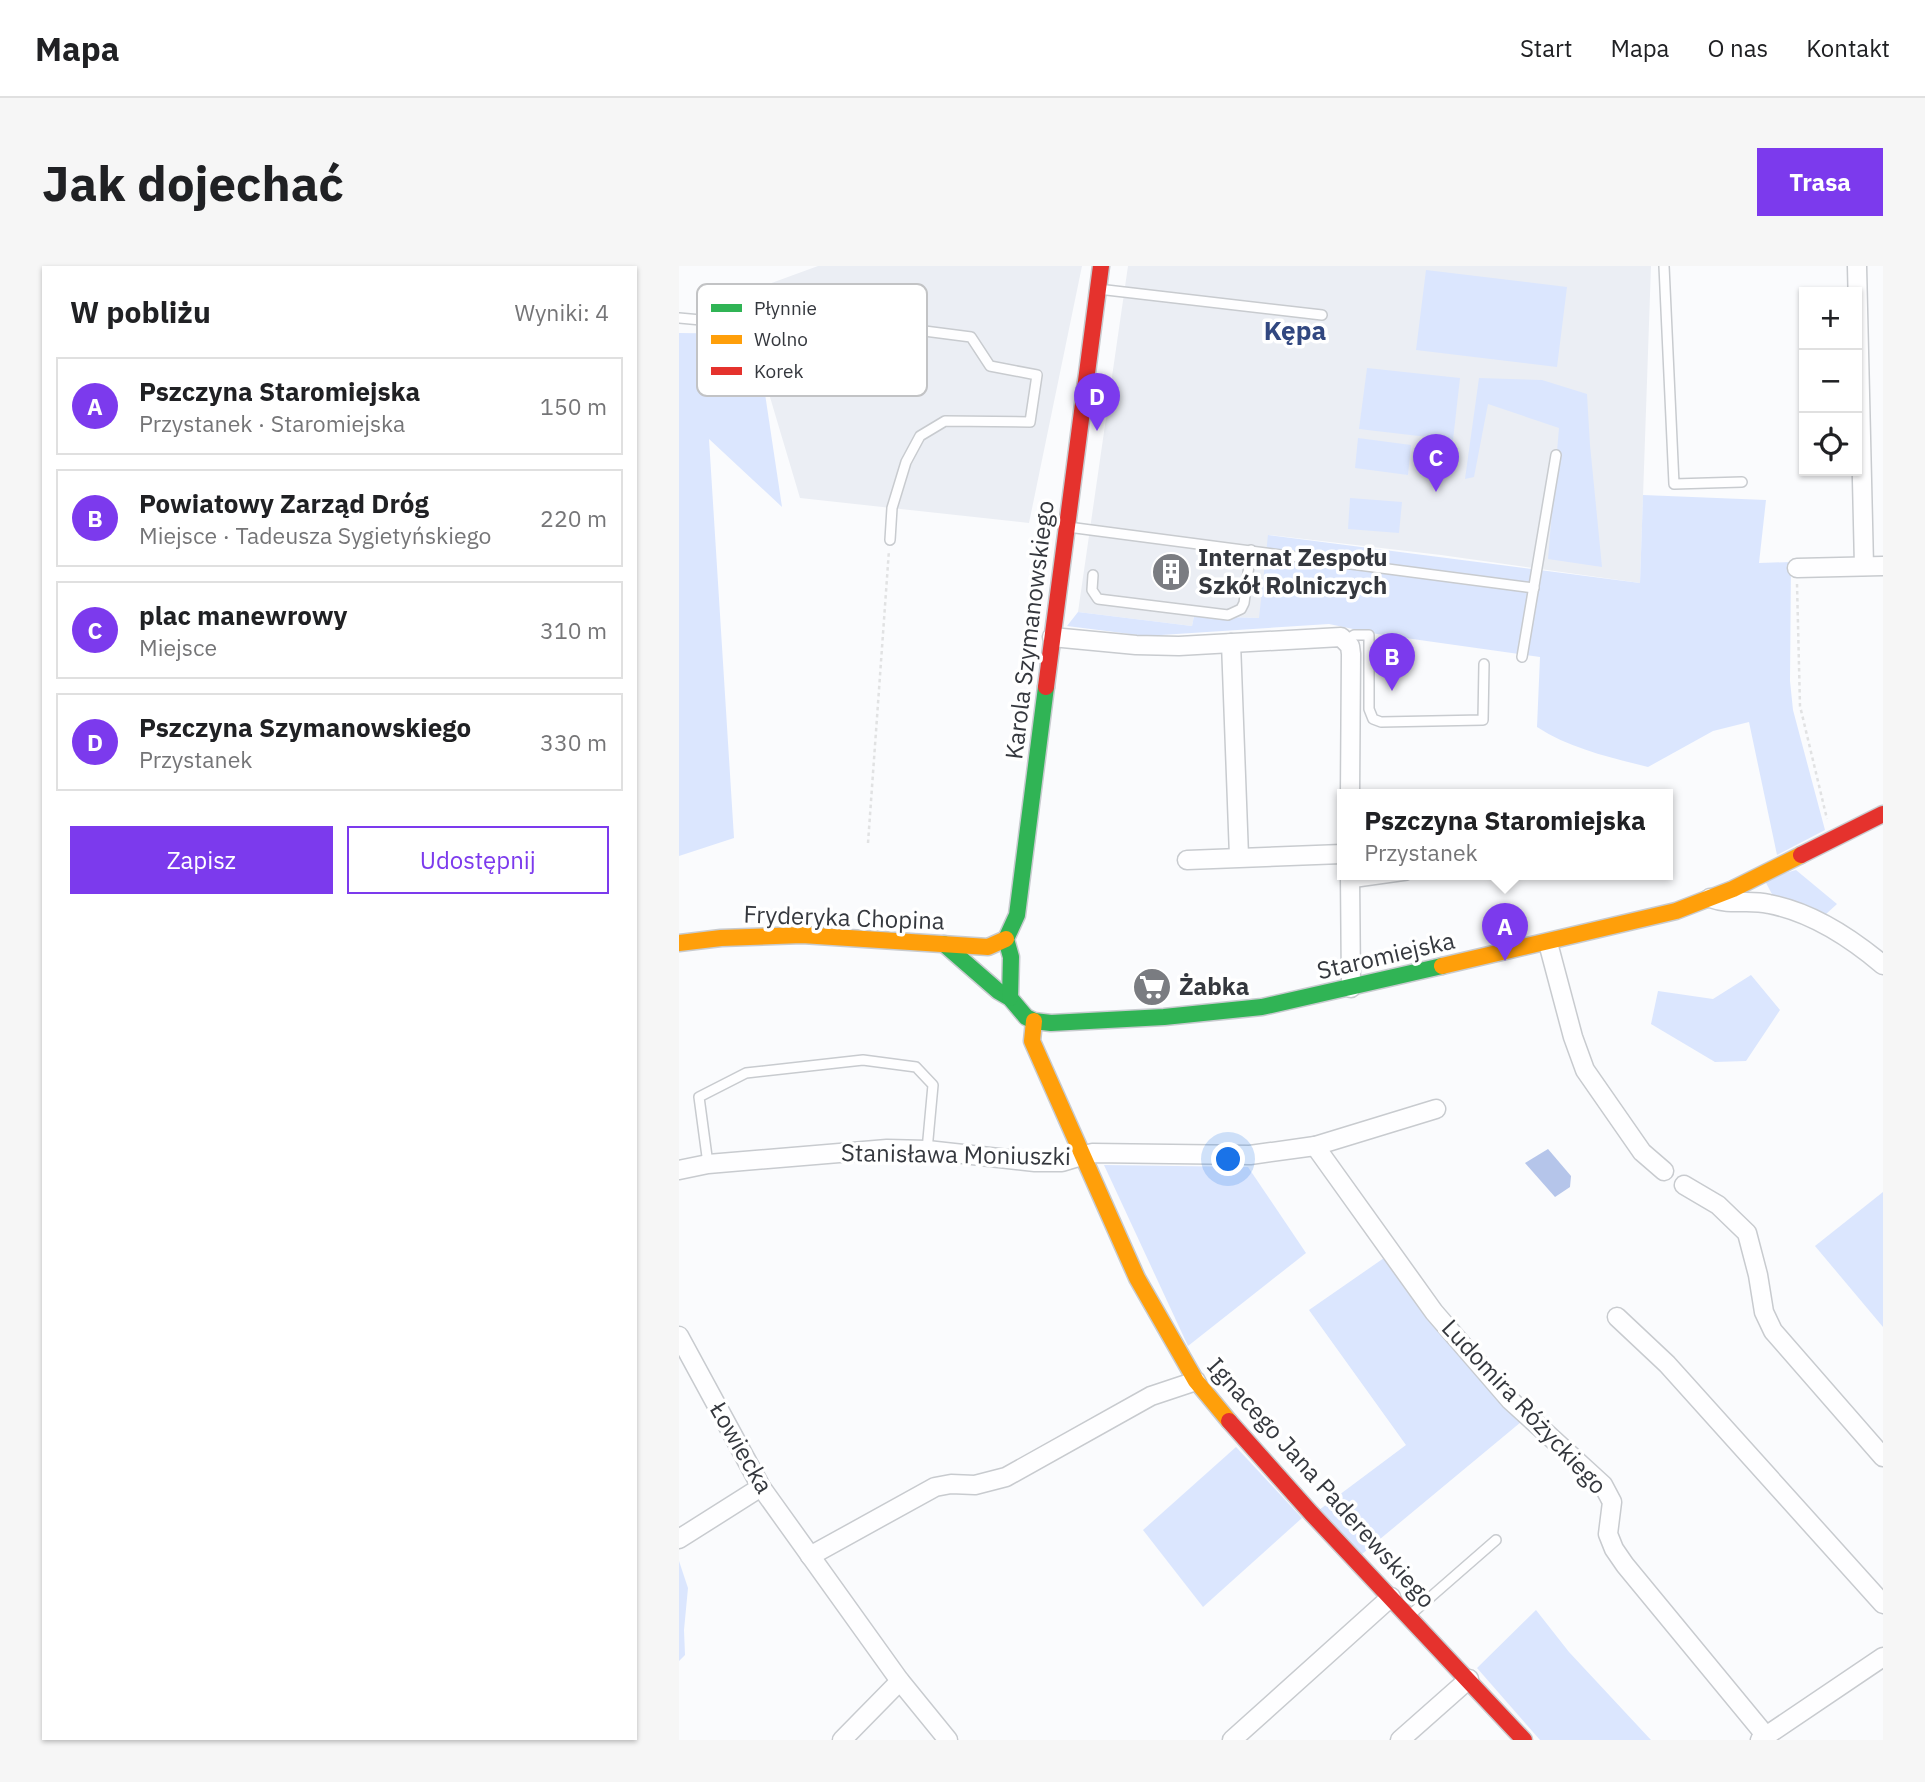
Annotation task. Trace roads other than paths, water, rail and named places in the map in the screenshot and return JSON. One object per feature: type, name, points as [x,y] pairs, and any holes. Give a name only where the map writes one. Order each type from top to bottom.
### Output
[{"type":"street","name":"Karola Szymanowskiego","points":[[1010,998],[1011,957],[1006,939],[1017,915],[1101,266]]},
{"type":"street","points":[[1857,266],[1864,566]]},
{"type":"street","points":[[1797,568],[1883,566]]},
{"type":"street","points":[[1052,637],[1136,645],[1231,643],[1335,635],[1346,640],[1352,654],[1350,789]]},
{"type":"street","points":[[1231,643],[1239,856]]},
{"type":"street","name":"Staromiejska","points":[[1034,1021],[1051,1023],[1224,1012],[1262,1007],[1548,943],[1664,914],[1710,898],[1883,814]]},
{"type":"street","points":[[1187,860],[1337,854]]},
{"type":"street","points":[[1759,876],[1769,904]]},
{"type":"street","points":[[1350,880],[1351,988]]},
{"type":"street","points":[[1710,898],[1725,904],[1750,901],[1791,909],[1848,939],[1883,965]]},
{"type":"street","name":"Fryderyka Chopina","points":[[679,943],[754,936],[802,935],[988,947],[1006,939]]},
{"type":"street","points":[[1548,943],[1573,1037],[1585,1070],[1642,1152],[1664,1171]]},
{"type":"street","points":[[944,944],[1034,1021]]},
{"type":"street","name":"Ignacego Jana Paderewskiego","points":[[1034,1021],[1032,1041],[1137,1278],[1196,1381],[1251,1447],[1524,1740]]},
{"type":"street","name":"Stanisława Moniuszki","points":[[679,1170],[708,1164],[848,1151],[926,1150],[1035,1162],[1062,1162],[1092,1153],[1250,1155],[1315,1146],[1436,1109]]},
{"type":"street","name":"Ludomira Różyckiego","points":[[1315,1146],[1434,1312],[1510,1400],[1604,1485],[1612,1502],[1608,1534],[1619,1557],[1763,1738]]},
{"type":"street","points":[[1684,1185],[1718,1205],[1747,1233],[1764,1312],[1773,1331],[1883,1457]]},
{"type":"street","points":[[1617,1317],[1667,1364],[1883,1604]]},
{"type":"street","name":"Łowiecka","points":[[679,1336],[761,1487],[900,1681],[948,1740]]},
{"type":"street","points":[[810,1556],[935,1487],[951,1484],[975,1485],[1006,1477],[1151,1396],[1196,1381]]},
{"type":"street","points":[[679,1538],[761,1487]]},
{"type":"street","points":[[1232,1740],[1391,1597]]},
{"type":"street","points":[[1763,1738],[1883,1657]]},
{"type":"street","points":[[1400,1740],[1469,1679]]},
{"type":"street","points":[[842,1740],[900,1681]]},
{"type":"lane","points":[[1664,266],[1674,484],[1742,482]]},
{"type":"lane","points":[[1098,289],[1322,315]]},
{"type":"lane","points":[[679,318],[697,320]]},
{"type":"lane","points":[[890,540],[892,508],[906,462],[920,436],[945,421],[1030,422],[1037,374],[990,366],[971,337],[927,331]]},
{"type":"lane","points":[[1522,657],[1556,455]]},
{"type":"lane","points":[[1066,526],[1534,588]]},
{"type":"lane","points":[[1093,575],[1092,590],[1098,599],[1228,615],[1241,610],[1244,603],[1251,550]]},
{"type":"lane","points":[[1346,640],[1354,635],[1370,635],[1369,709],[1373,719],[1381,722],[1483,720],[1484,664]]},
{"type":"lane","points":[[708,1164],[699,1097],[747,1073],[863,1060],[916,1067],[933,1084],[926,1150]]},
{"type":"lane","points":[[1409,1616],[1496,1540]]},
{"type":"place","name":"Pszczyna Szymanowskiego","points":[[1097,431]]},
{"type":"place","name":"plac manewrowy","points":[[1436,492]]},
{"type":"place","name":"Internat Zespołu Szkół Rolniczych","points":[[1171,572]]},
{"type":"place","name":"Powiatowy Zarząd Dróg","points":[[1392,691]]},
{"type":"place","name":"Pszczyna Staromiejska","points":[[1505,961]]},
{"type":"place","name":"Żabka","points":[[1152,987]]},
{"type":"district","name":"Kępa","points":[[1295,331]]}]
